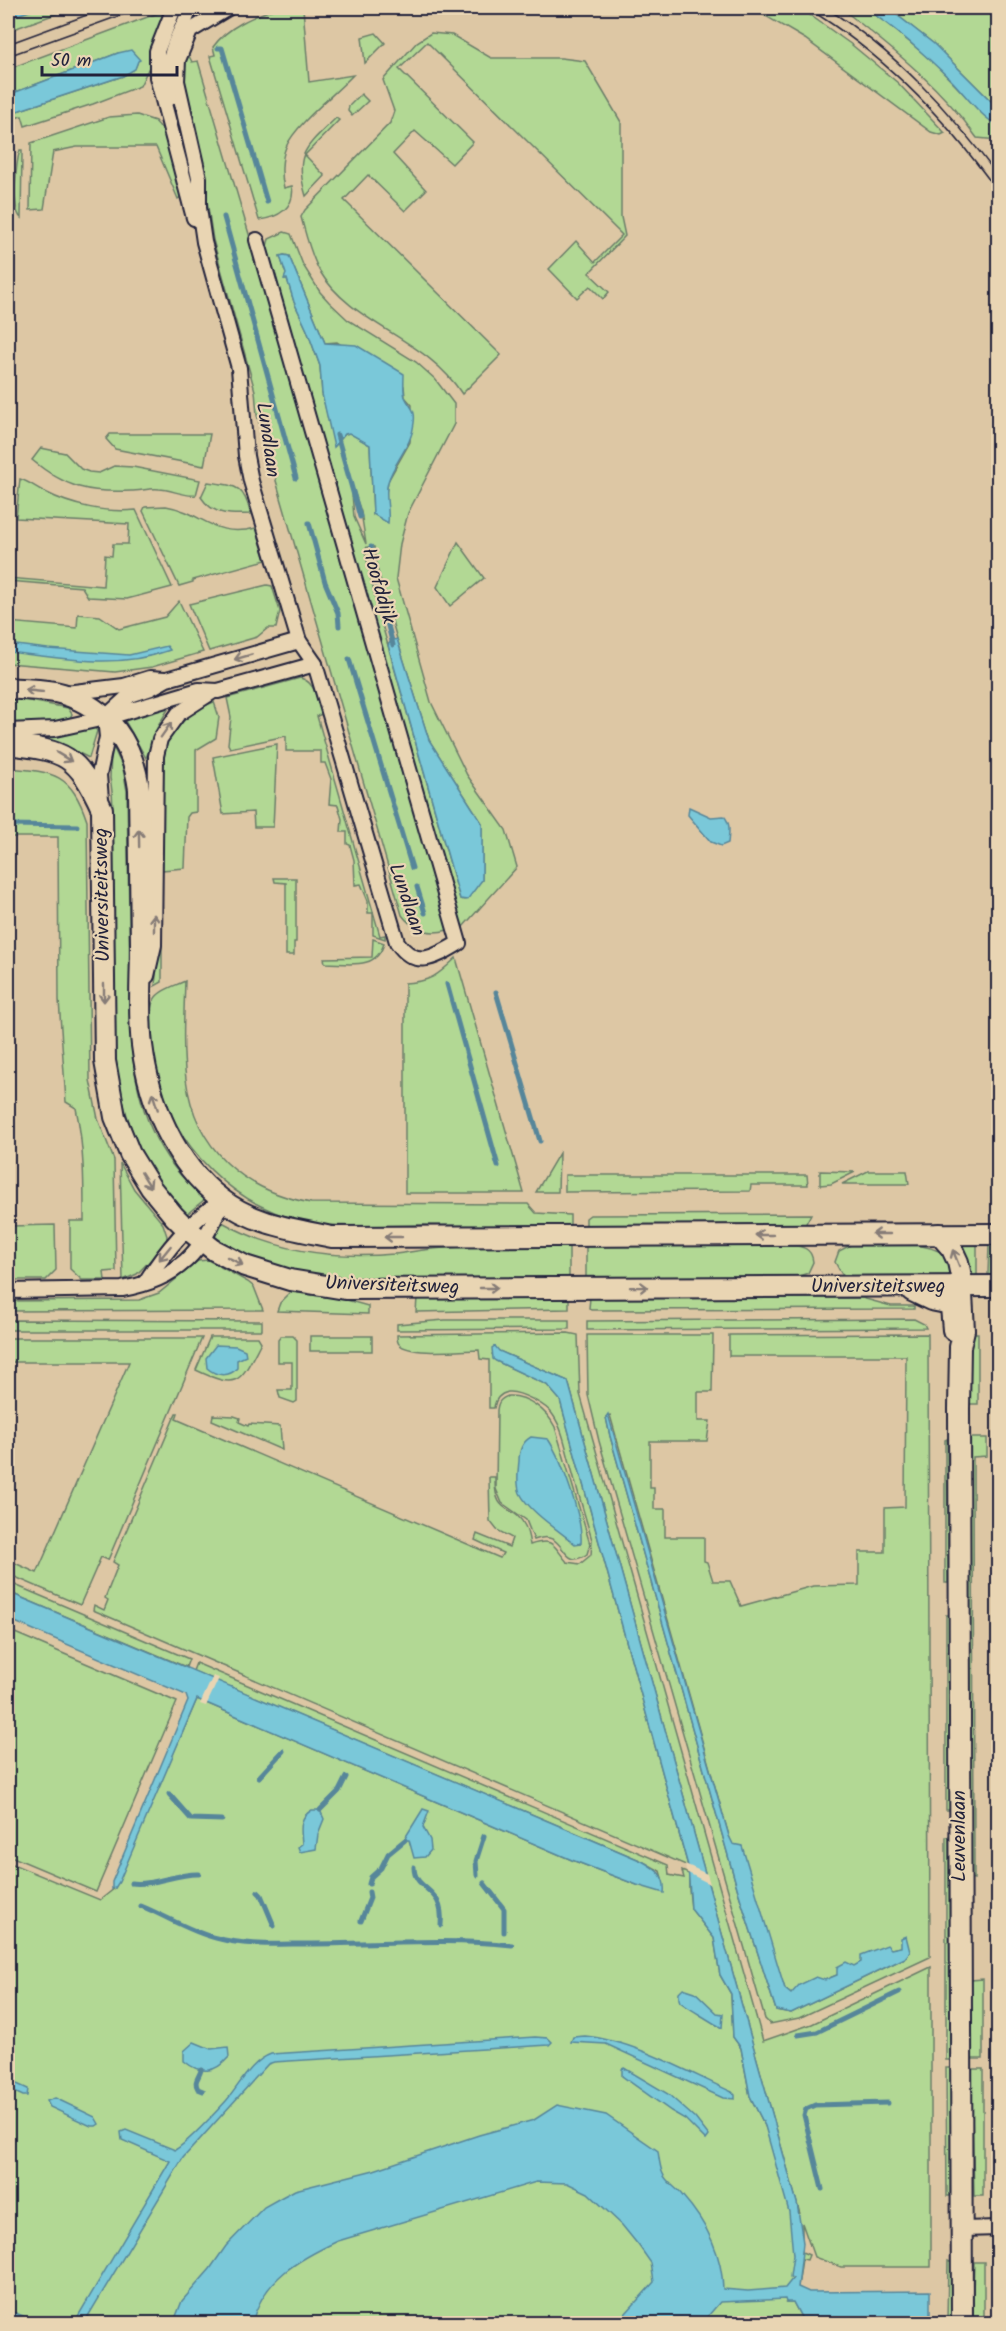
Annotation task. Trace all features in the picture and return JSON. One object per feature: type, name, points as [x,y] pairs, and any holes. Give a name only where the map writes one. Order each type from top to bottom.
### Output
[{"type":"main road","name":"Universiteitsweg","points":[[8,688],[61,694],[83,702],[105,718],[124,740],[136,768],[139,812],[142,1043],[155,1104],[168,1134],[203,1183],[222,1200],[258,1221],[332,1237],[999,1234]]},
{"type":"main road","name":"Universiteitsweg","points":[[8,744],[44,748],[63,756],[88,779],[102,809],[105,1032],[109,1090],[115,1117],[130,1154],[151,1188],[186,1228],[214,1250],[245,1266],[290,1280],[345,1289],[999,1286]]},
{"type":"main road","name":"Universiteitsweg","points":[[939,1234],[952,1249],[958,1262],[963,1287]]},
{"type":"main road","name":"Leuvenlaan","points":[[904,1287],[931,1300],[946,1302],[951,1307],[953,1330],[960,1347]]},
{"type":"main road","name":"Leuvenlaan","points":[[962,2324],[960,1347],[964,1330],[963,1287]]},
{"type":"street","name":"Lundlaan","points":[[190,8],[172,14],[157,51],[157,77],[199,208]]},
{"type":"street","name":"Lundlaan","points":[[190,8],[168,64],[166,100],[198,233],[204,242]]},
{"type":"street","name":"Lundlaan","points":[[228,8],[190,30],[178,60],[179,95],[199,178],[199,208],[204,242],[239,368],[246,456],[251,481],[299,641],[315,664],[397,942],[411,957],[420,959],[440,954],[459,943]]},
{"type":"street","name":"Hoofddijk","points":[[257,240],[459,943]]},
{"type":"street","points":[[105,718],[130,695],[151,688],[167,679],[299,641]]},
{"type":"street","points":[[141,1001],[154,945],[156,756],[160,739],[178,714],[212,692],[315,664]]},
{"type":"street","points":[[61,694],[124,686],[150,678],[167,679]]},
{"type":"street","points":[[8,731],[56,729],[105,718],[199,690],[212,692]]},
{"type":"street","points":[[102,809],[99,775],[107,737],[105,718]]},
{"type":"street","points":[[145,1283],[161,1258],[186,1228],[201,1214],[222,1200]]},
{"type":"street","points":[[8,1291],[122,1289],[167,1275],[178,1269],[204,1242],[222,1200]]},
{"type":"street","points":[[963,2229],[999,2228]]},
{"type":"shaded area","points":[[8,8],[998,8],[998,2323],[8,2324]]},
{"type":"green space","points":[[8,8],[73,8],[8,31]]},
{"type":"green space","points":[[276,8],[303,8],[309,82],[353,75],[307,119],[291,138],[284,152],[282,173],[284,188],[292,186],[291,200],[288,206],[278,214],[259,220],[210,56],[215,55],[213,47],[233,28]]},
{"type":"green space","points":[[752,8],[800,8],[852,45],[898,83],[945,133],[941,135],[931,132],[805,39]]},
{"type":"green space","points":[[841,8],[864,8],[882,19],[932,61],[984,115],[998,125],[998,140],[977,138],[931,84]]},
{"type":"green space","points":[[888,8],[998,8],[998,108],[934,44]]},
{"type":"green space","points":[[161,12],[164,19],[155,40],[149,67],[140,86],[25,126],[22,116],[8,120],[8,114],[123,76],[134,69],[137,58],[118,53],[8,95],[8,69]]},
{"type":"green space","points":[[376,33],[385,43],[365,63],[362,37]]},
{"type":"green space","points":[[431,33],[452,35],[491,58],[561,58],[585,61],[621,122],[621,217],[625,236],[589,273],[609,292],[603,299],[590,286],[577,298],[549,269],[576,241],[595,262],[622,235],[427,42],[399,69],[473,142],[452,164],[415,131],[393,154],[426,190],[405,211],[368,175],[344,200],[501,355],[462,394],[429,358],[369,319],[333,289],[316,264],[301,217],[305,210],[390,123],[394,111],[383,80],[417,42]]},
{"type":"green space","points":[[185,48],[192,62],[198,61],[332,516],[448,930],[428,932],[412,925],[402,915],[257,415],[255,391],[213,240],[199,148],[189,122],[181,87]]},
{"type":"green space","points":[[361,94],[368,101],[352,116],[348,111],[349,106]]},
{"type":"green space","points":[[137,115],[155,121],[166,134],[183,196],[178,199],[156,147],[77,147],[53,152],[44,209],[30,210],[31,143],[109,117]]},
{"type":"green space","points":[[336,118],[339,120],[305,155],[325,176],[306,196],[301,170],[305,151]]},
{"type":"green space","points":[[20,150],[22,150],[21,218],[15,196]]},
{"type":"green space","points":[[284,232],[291,234],[303,265],[329,302],[348,320],[416,362],[435,379],[454,404],[454,424],[408,513],[400,544],[396,578],[431,702],[467,775],[506,830],[517,867],[461,929],[267,246],[269,239]],"holes":[[[280,256],[289,256],[325,343],[337,342],[404,386],[405,397],[412,405],[410,442],[388,481],[386,493],[373,514],[370,445],[350,433],[345,434],[335,446],[322,394],[320,366],[294,302],[287,278],[285,279],[286,274]],[[351,482],[361,512],[366,544],[354,517]],[[367,547],[374,547],[377,568],[397,639],[429,740],[482,823],[482,880],[464,900],[460,899],[379,614],[365,551]]]},
{"type":"green space","points":[[110,434],[210,434],[204,466],[115,449],[106,439]]},
{"type":"green space","points":[[41,448],[65,453],[81,469],[89,472],[99,473],[114,466],[133,467],[200,480],[196,495],[156,489],[102,491],[78,487],[56,477],[32,460]]},
{"type":"green space","points":[[20,479],[55,497],[78,505],[101,509],[136,510],[172,587],[127,599],[88,597],[82,587],[8,581],[8,578],[103,586],[105,555],[112,556],[113,544],[128,544],[129,524],[16,518]]},
{"type":"green space","points":[[208,482],[237,488],[245,497],[251,514],[223,513],[211,508],[201,497]]},
{"type":"green space","points":[[166,506],[179,509],[229,530],[256,528],[266,560],[179,586],[143,511],[145,507]]},
{"type":"green space","points":[[458,542],[484,578],[450,606],[437,587]]},
{"type":"green space","points":[[267,585],[272,586],[280,611],[276,628],[268,628],[257,637],[209,651],[189,604]]},
{"type":"green space","points":[[179,601],[203,652],[152,667],[115,672],[8,663],[8,622],[77,628],[78,614],[100,616],[119,629],[165,617]]},
{"type":"green space","points":[[300,678],[310,683],[317,698],[322,714],[317,716],[380,936],[385,935],[385,939],[373,935],[373,913],[368,913],[368,901],[361,884],[355,885],[354,860],[350,845],[347,844],[347,832],[341,832],[342,819],[338,805],[329,804],[331,779],[325,763],[321,763],[321,751],[286,751],[286,736],[230,748],[228,744],[231,717],[227,698]]},
{"type":"green space","points":[[8,697],[68,708],[72,714],[68,721],[33,728],[8,726]]},
{"type":"green space","points":[[214,702],[219,717],[216,738],[196,750],[196,812],[190,813],[187,817],[185,868],[162,870],[162,982],[155,986],[159,945],[163,749],[184,720],[205,705]]},
{"type":"green space","points":[[171,704],[157,728],[146,758],[124,719]]},
{"type":"green space","points":[[93,725],[97,731],[89,758],[46,736]]},
{"type":"green space","points":[[277,744],[273,827],[254,827],[253,812],[223,814],[213,757]]},
{"type":"green space","points":[[114,749],[123,768],[127,791],[131,1042],[134,1065],[144,1108],[161,1147],[187,1183],[205,1199],[187,1214],[163,1187],[145,1160],[132,1132],[123,1103],[118,1073],[113,1008],[113,807],[110,778],[111,751]]},
{"type":"green space","points":[[8,768],[38,771],[59,778],[74,793],[87,821],[90,1080],[98,1119],[114,1160],[116,1271],[104,1272],[105,1280],[82,1280],[70,1269],[70,1221],[84,1221],[84,1179],[81,1136],[76,1108],[66,1102],[59,1000],[58,837],[8,837]]},
{"type":"green space","points":[[274,878],[296,878],[294,955],[286,955],[286,883],[275,882]]},
{"type":"green space","points":[[373,939],[384,943],[375,958],[368,962],[325,963],[324,958],[372,957]]},
{"type":"green space","points":[[456,958],[524,1193],[405,1193],[405,983],[434,977]]},
{"type":"green space","points":[[185,981],[184,1055],[191,1104],[212,1146],[244,1177],[287,1197],[311,1203],[528,1204],[536,1213],[570,1215],[570,1226],[319,1224],[289,1218],[261,1206],[235,1190],[211,1170],[191,1147],[174,1121],[162,1093],[155,1063],[150,1014],[156,997]]},
{"type":"green space","points":[[559,1153],[558,1192],[536,1192]]},
{"type":"green space","points":[[120,1163],[134,1189],[163,1224],[167,1236],[166,1244],[137,1274],[123,1280]]},
{"type":"green space","points":[[820,1171],[855,1172],[831,1184],[820,1185]]},
{"type":"green space","points":[[868,1171],[907,1171],[909,1184],[842,1184]]},
{"type":"green space","points":[[565,1175],[807,1175],[808,1185],[751,1185],[750,1191],[565,1192]]},
{"type":"green space","points":[[811,1214],[805,1225],[586,1226],[586,1218],[590,1215]]},
{"type":"green space","points":[[224,1223],[264,1241],[328,1254],[394,1254],[475,1246],[569,1247],[569,1278],[338,1278],[287,1270],[239,1252],[215,1237]]},
{"type":"green space","points":[[55,1225],[56,1270],[46,1280],[8,1280],[8,1226]]},
{"type":"green space","points":[[912,1244],[924,1246],[946,1255],[950,1276],[849,1278],[841,1273],[835,1262],[839,1251],[851,1245]]},
{"type":"green space","points":[[960,1245],[977,1245],[977,1276],[970,1277]]},
{"type":"green space","points":[[989,1245],[998,1245],[998,1275],[988,1275]]},
{"type":"green space","points":[[586,1246],[796,1246],[808,1250],[813,1262],[808,1273],[796,1277],[586,1278]]},
{"type":"green space","points":[[208,1260],[254,1287],[263,1310],[8,1311],[8,1301],[139,1300],[159,1293],[198,1261]]},
{"type":"green space","points":[[291,1292],[343,1299],[368,1306],[368,1314],[277,1311],[280,1303]]},
{"type":"green space","points":[[417,1298],[569,1298],[569,1309],[416,1312]]},
{"type":"green space","points":[[590,1298],[862,1298],[891,1306],[914,1306],[914,1309],[591,1310],[589,1308]]},
{"type":"green space","points":[[914,1319],[924,1324],[926,1328],[587,1330],[587,1321]]},
{"type":"green space","points":[[8,1320],[262,1321],[262,1330],[8,1330]]},
{"type":"green space","points":[[445,1320],[569,1320],[569,1329],[397,1330],[397,1324]]},
{"type":"green space","points":[[568,1333],[578,1335],[580,1394],[763,2041],[812,2024],[931,1967],[931,2267],[841,2267],[814,2257],[802,2223],[802,2252],[809,2255],[807,2260],[802,2259],[798,2287],[786,2302],[793,2302],[802,2323],[8,2323],[8,1862],[100,1900],[115,1888],[197,1699],[572,1860],[637,1885],[662,1878],[660,1871],[642,1861],[193,1671],[196,1663],[668,1865],[669,1875],[684,1878],[682,1871],[689,1874],[691,1909],[714,1938],[720,1975],[731,1994],[733,2037],[741,2048],[750,2096],[765,2126],[800,2214],[568,1381],[499,1351],[492,1354],[496,1361],[547,1385],[560,1400],[688,1866],[93,1610],[94,1605],[104,1610],[108,1600],[105,1598],[118,1565],[113,1562],[176,1413],[178,1413],[176,1419],[500,1558],[503,1553],[475,1540],[477,1534],[509,1547],[512,1538],[497,1530],[490,1521],[489,1477],[495,1477],[498,1499],[505,1508],[520,1519],[526,1528],[530,1545],[544,1542],[553,1544],[567,1562],[580,1564],[591,1555],[592,1540],[563,1436],[550,1411],[526,1396],[513,1392],[502,1394],[496,1400],[494,1408],[489,1408],[489,1360],[480,1359],[479,1350],[437,1352],[414,1350],[405,1348],[397,1341],[397,1335]]},
{"type":"green space","points":[[969,1333],[978,1333],[978,1404],[969,1404]]},
{"type":"green space","points":[[994,1333],[998,1333],[998,1412],[994,1412]]},
{"type":"green space","points":[[928,1334],[930,1957],[799,2018],[770,2024],[765,2019],[599,1441],[588,1395],[587,1335],[713,1335],[712,1392],[698,1392],[698,1421],[710,1421],[707,1441],[650,1441],[650,1488],[654,1488],[654,1509],[665,1509],[665,1537],[704,1537],[704,1561],[707,1562],[713,1581],[730,1581],[741,1606],[813,1586],[859,1585],[859,1552],[885,1552],[885,1508],[905,1507],[906,1356],[729,1356],[729,1335]],"holes":[[[610,1415],[729,1836],[785,1989],[791,1994],[891,1949],[902,1947],[902,1938],[905,1958],[791,2013],[776,2010],[738,1891],[610,1436],[606,1417]]]},
{"type":"green space","points":[[281,1336],[293,1336],[297,1340],[297,1401],[294,1403],[280,1398],[278,1390],[292,1390],[292,1362],[278,1362],[278,1340]]},
{"type":"green space","points":[[310,1336],[372,1336],[372,1351],[310,1351]]},
{"type":"green space","points":[[210,1337],[258,1337],[261,1342],[243,1374],[230,1381],[196,1370]]},
{"type":"green space","points":[[8,1338],[202,1338],[108,1560],[101,1557],[80,1605],[8,1574],[8,1560],[37,1573],[129,1362],[8,1362]]},
{"type":"green space","points":[[508,1396],[530,1401],[547,1415],[555,1427],[590,1544],[587,1554],[578,1559],[567,1555],[552,1539],[545,1537],[534,1540],[526,1520],[502,1503],[496,1489],[497,1410],[500,1401]]},
{"type":"green space","points":[[213,1415],[234,1416],[240,1418],[239,1422],[248,1426],[249,1424],[280,1426],[282,1450],[212,1420]]},
{"type":"green space","points":[[969,1438],[987,1438],[987,1456],[973,1457],[974,1879],[970,1878]]},
{"type":"green space","points":[[947,1439],[948,1583],[945,1583],[945,1440]]},
{"type":"green space","points":[[8,1582],[189,1659],[186,1667],[8,1592]]},
{"type":"green space","points":[[946,1615],[949,1615],[950,1810],[946,1810]]},
{"type":"green space","points":[[8,1630],[177,1702],[96,1892],[8,1855]]},
{"type":"green space","points":[[946,1837],[949,1837],[950,2060],[946,2060]]},
{"type":"green space","points":[[983,1979],[983,2059],[971,2059],[971,1980]]},
{"type":"green space","points":[[946,2068],[951,2068],[950,2196],[947,2196]]},
{"type":"green space","points":[[971,2069],[983,2069],[983,2196],[974,2196]]},
{"type":"green space","points":[[991,2235],[998,2235],[998,2291],[992,2291]]},
{"type":"green space","points":[[948,2261],[952,2263],[952,2323],[947,2323]]},
{"type":"green space","points":[[974,2262],[984,2262],[984,2323],[972,2323]]},
{"type":"water","points":[[8,8],[39,8],[8,18]]},
{"type":"water","points":[[864,8],[888,8],[934,44],[998,108],[998,125],[980,112],[951,80],[909,42]]},
{"type":"water","points":[[131,50],[140,60],[135,69],[123,76],[8,114],[8,95]]},
{"type":"water","points":[[280,256],[289,256],[325,343],[356,345],[404,374],[404,395],[413,411],[414,423],[407,446],[388,482],[388,523],[373,514],[370,445],[349,433],[345,434],[334,447],[322,394],[320,366],[287,279],[284,279],[286,274]]},
{"type":"water","points":[[397,639],[429,740],[482,823],[482,880],[467,900],[460,899],[388,645]]},
{"type":"water","points":[[8,644],[129,655],[167,646],[170,650],[130,660],[89,661],[8,652]]},
{"type":"water","points":[[689,807],[711,817],[724,816],[729,825],[728,843],[721,846],[711,842],[688,815]]},
{"type":"water","points":[[216,1345],[236,1346],[245,1350],[246,1356],[237,1360],[237,1368],[234,1371],[226,1375],[214,1373],[207,1368],[206,1358]]},
{"type":"water","points":[[495,1346],[499,1351],[568,1381],[797,2203],[803,2243],[798,2287],[809,2292],[930,2291],[930,2323],[802,2323],[793,2302],[786,2302],[785,2299],[720,2302],[702,2323],[617,2323],[654,2282],[651,2263],[622,2225],[588,2193],[567,2183],[536,2182],[338,2241],[284,2272],[265,2294],[252,2323],[173,2324],[182,2301],[210,2269],[226,2246],[264,2207],[295,2190],[374,2170],[479,2135],[534,2120],[557,2105],[606,2115],[658,2151],[664,2177],[680,2192],[711,2238],[716,2250],[723,2289],[748,2291],[785,2288],[793,2278],[790,2277],[793,2255],[789,2212],[765,2126],[750,2096],[741,2048],[733,2037],[731,1994],[720,1975],[714,1938],[691,1909],[688,1866],[560,1400],[547,1385],[493,1359],[492,1348]]},
{"type":"water","points":[[608,1414],[729,1836],[733,1844],[742,1846],[785,1989],[791,1994],[799,1985],[816,1977],[825,1980],[837,1975],[837,1967],[846,1962],[854,1966],[861,1962],[861,1955],[887,1945],[891,1949],[901,1947],[901,1938],[906,1936],[910,1952],[905,1958],[791,2013],[776,2010],[738,1891],[610,1436],[606,1417]]},
{"type":"water","points":[[531,1437],[548,1439],[554,1448],[579,1519],[581,1543],[575,1544],[545,1521],[530,1507],[520,1493],[518,1482],[520,1454],[523,1444]]},
{"type":"water","points":[[8,1592],[642,1861],[662,1877],[664,1893],[572,1860],[197,1699],[119,1882],[112,1889],[112,1882],[188,1701],[186,1695],[8,1619]]},
{"type":"water","points":[[423,1809],[429,1811],[423,1827],[430,1840],[431,1850],[425,1857],[414,1858],[409,1840],[405,1838]]},
{"type":"water","points":[[312,1810],[320,1810],[324,1819],[318,1834],[316,1849],[300,1852],[298,1847],[302,1844],[302,1820]]},
{"type":"water","points":[[683,1988],[695,1992],[717,2013],[723,2014],[722,2028],[680,2002],[679,1992]]},
{"type":"water","points":[[585,2036],[641,2050],[732,2092],[735,2099],[723,2098],[606,2044],[571,2042],[573,2037]]},
{"type":"water","points":[[548,2038],[552,2042],[549,2045],[268,2064],[183,2158],[84,2323],[74,2323],[170,2161],[122,2140],[121,2132],[126,2130],[175,2150],[194,2135],[231,2095],[257,2062],[271,2054]]},
{"type":"water","points":[[194,2042],[211,2049],[228,2047],[229,2057],[213,2069],[196,2069],[184,2061],[184,2051]]},
{"type":"water","points":[[624,2068],[668,2094],[695,2118],[709,2136],[706,2140],[685,2119],[622,2076]]},
{"type":"water","points":[[8,2080],[28,2089],[27,2096],[8,2089]]},
{"type":"water","points":[[55,2098],[95,2117],[99,2124],[91,2126],[50,2107],[47,2101]]},
{"type":"water","points":[[992,2291],[998,2291],[998,2323],[992,2323]]},
{"type":"water","points":[[8,2310],[38,2322],[38,2323],[8,2323]]},
{"type":"pier","points":[[213,1676],[219,1678],[206,1706],[200,1704]]},
{"type":"pier","points":[[685,1864],[707,1874],[710,1884],[686,1872]]},
{"type":"waterway","points":[[218,48],[222,48],[267,202]]},
{"type":"waterway","points":[[224,217],[296,478]]},
{"type":"waterway","points":[[337,435],[360,517]]},
{"type":"waterway","points":[[309,523],[325,582],[338,613],[339,626]]},
{"type":"waterway","points":[[371,547],[373,568],[393,645]]},
{"type":"waterway","points":[[349,659],[412,868]]},
{"type":"waterway","points":[[8,825],[77,826]]},
{"type":"waterway","points":[[417,887],[425,913]]},
{"type":"waterway","points":[[447,984],[498,1166]]},
{"type":"waterway","points":[[496,992],[540,1141]]},
{"type":"waterway","points":[[259,1777],[283,1751]]},
{"type":"waterway","points":[[320,1810],[339,1791],[346,1777]]},
{"type":"waterway","points":[[169,1794],[191,1819],[222,1820]]},
{"type":"waterway","points":[[477,1875],[476,1861],[484,1836]]},
{"type":"waterway","points":[[369,1884],[371,1877],[381,1868],[388,1854],[405,1840]]},
{"type":"waterway","points":[[414,1867],[415,1875],[438,1903],[441,1925]]},
{"type":"waterway","points":[[131,1883],[148,1883],[182,1875],[199,1874]]},
{"type":"waterway","points":[[484,1883],[504,1909],[504,1932]]},
{"type":"waterway","points":[[258,1892],[274,1926]]},
{"type":"waterway","points":[[361,1921],[370,1898],[369,1892]]},
{"type":"waterway","points":[[141,1906],[197,1932],[238,1942],[262,1944],[435,1942],[512,1945]]},
{"type":"waterway","points":[[798,2035],[817,2032],[899,1992]]},
{"type":"waterway","points":[[201,2070],[196,2084],[198,2089],[203,2091]]},
{"type":"waterway","points":[[822,2189],[804,2115],[806,2109],[815,2105],[888,2103]]},
{"type":"tram line","points":[[8,44],[106,8]]},
{"type":"tram line","points":[[8,56],[141,8]]},
{"type":"tram line","points":[[807,8],[862,46],[912,90],[957,139],[998,192]]},
{"type":"tram line","points":[[826,8],[875,43],[920,84],[961,128],[998,176]]}]
